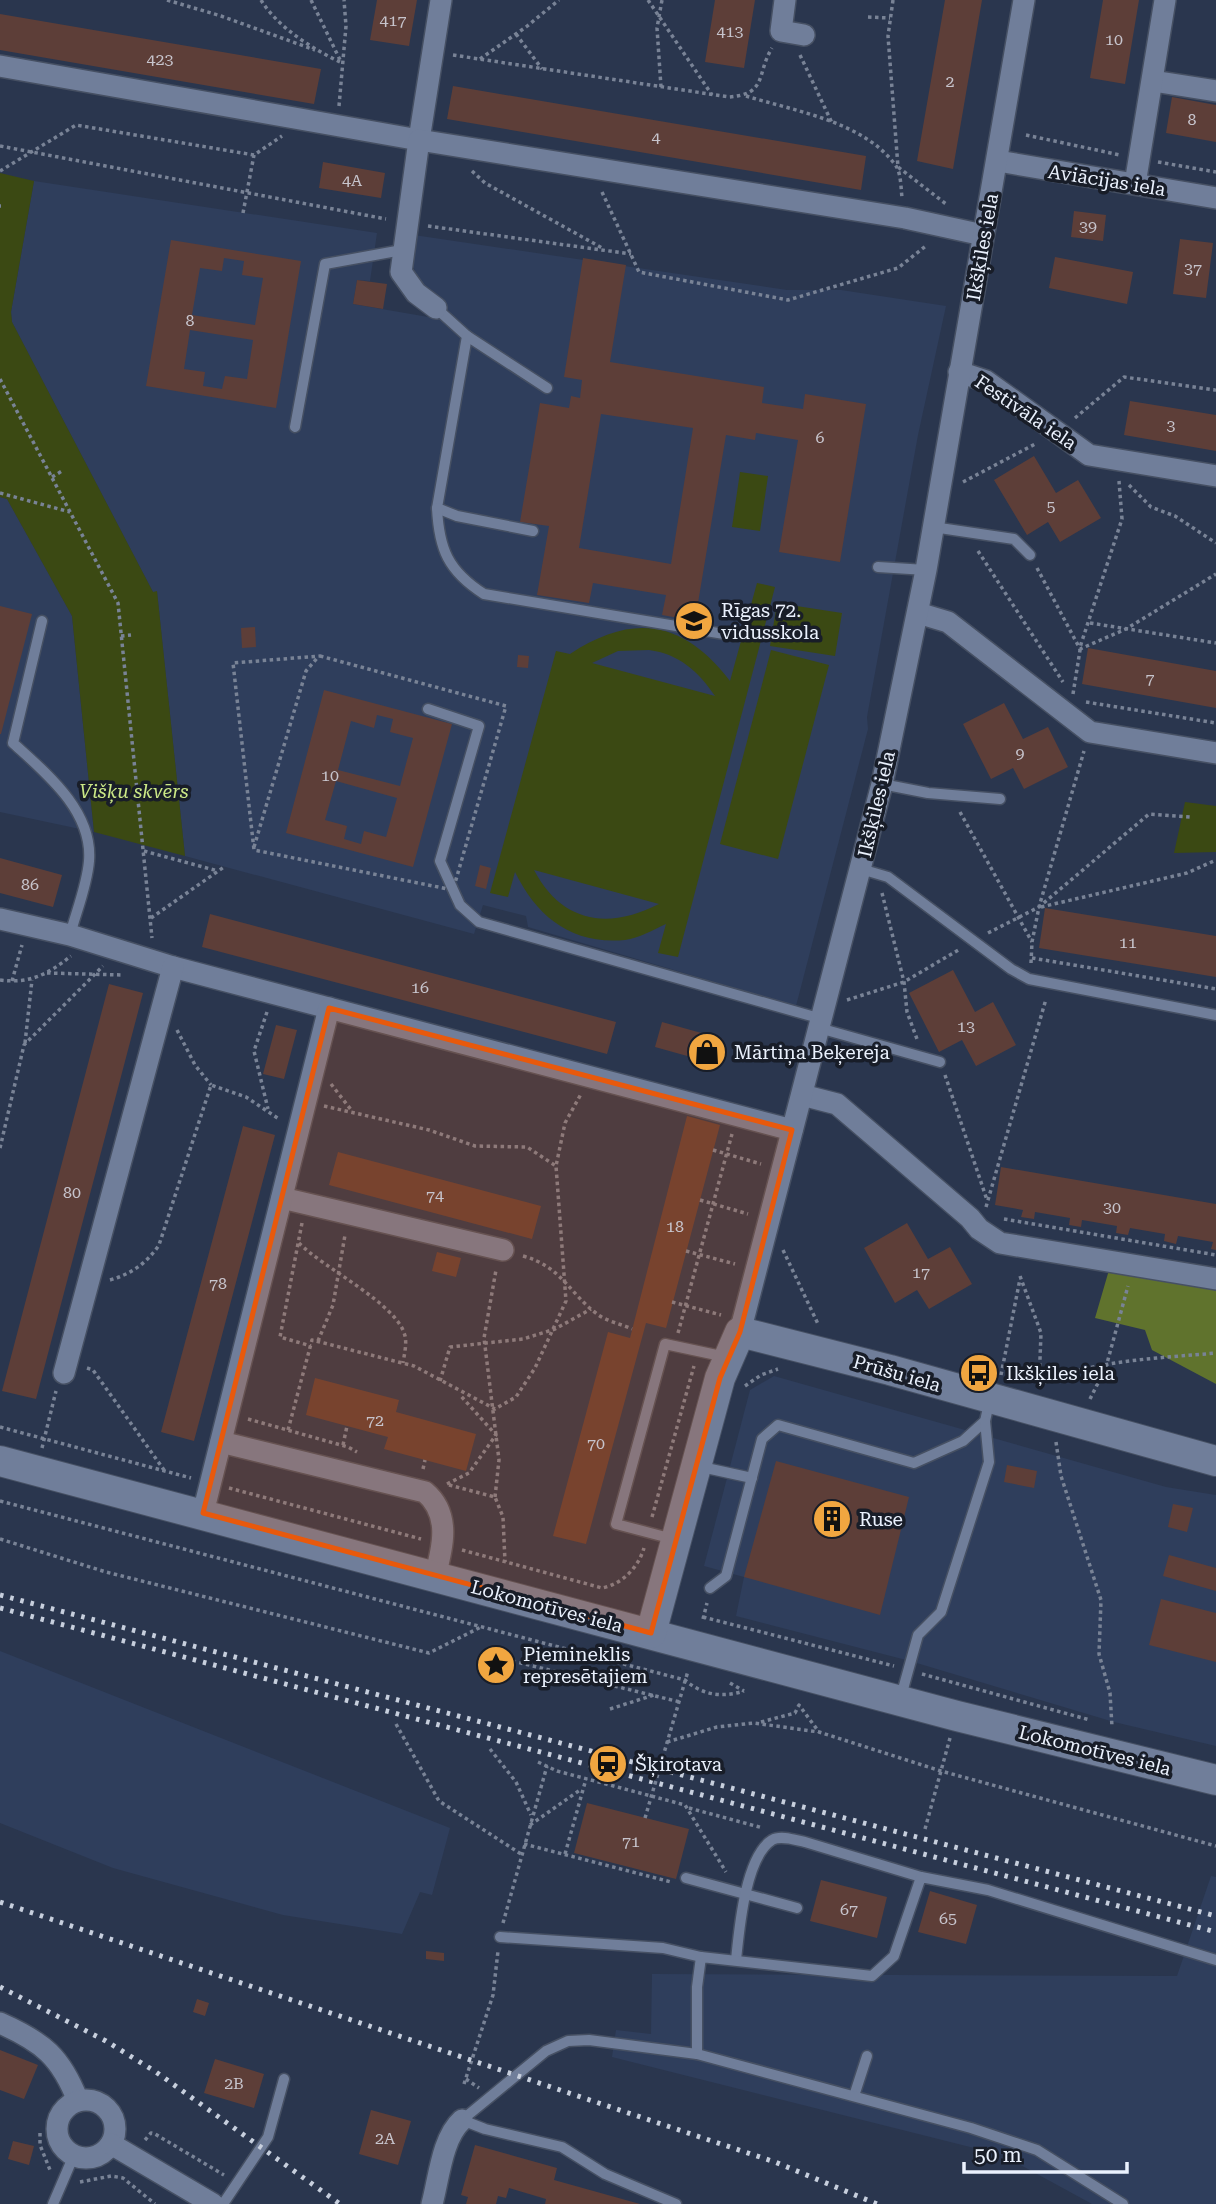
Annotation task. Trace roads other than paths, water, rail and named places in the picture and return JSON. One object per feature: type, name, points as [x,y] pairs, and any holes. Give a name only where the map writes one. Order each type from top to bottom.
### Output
[{"type":"street","points":[[436,308],[416,293],[401,272],[402,250],[442,0]]},
{"type":"street","points":[[785,0],[794,34]]},
{"type":"street","name":"Ikšķiles iela","points":[[651,1633],[720,1378],[725,1340],[802,1095],[883,784],[926,570],[1024,0]]},
{"type":"street","points":[[1135,184],[1165,0]]},
{"type":"street","points":[[0,66],[592,169],[905,218],[952,221],[984,235]]},
{"type":"street","points":[[1153,81],[1216,91]]},
{"type":"street","name":"Aviācijas iela","points":[[998,161],[1216,198]]},
{"type":"street","name":"Festivāla iela","points":[[959,372],[986,381],[1089,454],[1216,476]]},
{"type":"street","points":[[918,613],[948,622],[1090,732],[1216,753]]},
{"type":"street","points":[[0,919],[792,1130]]},
{"type":"street","points":[[72,1367],[89,1279],[173,967]]},
{"type":"street","points":[[203,1513],[329,1008]]},
{"type":"street","points":[[802,1095],[829,1100],[844,1109],[970,1218],[982,1220],[1000,1242],[1216,1279]]},
{"type":"street","points":[[282,1198],[503,1250]]},
{"type":"street","name":"Prūšu iela","points":[[725,1340],[992,1399],[1216,1461]]},
{"type":"street","points":[[221,1443],[425,1492],[436,1502],[439,1510],[443,1545],[435,1576]]},
{"type":"street","name":"Lokomotīves iela","points":[[0,1461],[651,1633],[699,1631],[900,1701],[1216,1780]]},
{"type":"street","points":[[0,2023],[20,2031],[57,2058],[67,2073],[78,2101]]},
{"type":"street","points":[[88,2099],[106,2107],[115,2125],[111,2144],[94,2157],[74,2155],[58,2139],[57,2127],[65,2109],[78,2101],[88,2099]]},
{"type":"street","points":[[432,2204],[448,2144],[455,2126],[462,2120]]},
{"type":"street","points":[[111,2144],[213,2204]]},
{"type":"lane","points":[[295,427],[325,264],[402,250]]},
{"type":"lane","points":[[436,308],[467,336],[547,388]]},
{"type":"lane","points":[[467,336],[437,508],[438,538],[461,580],[484,594],[736,636]]},
{"type":"lane","points":[[437,508],[457,516],[533,531]]},
{"type":"lane","points":[[933,527],[1014,539],[1030,555]]},
{"type":"lane","points":[[878,567],[926,570]]},
{"type":"lane","points":[[42,621],[13,743],[61,787],[85,831],[89,863],[79,938]]},
{"type":"lane","points":[[428,709],[479,726],[440,861],[460,905],[479,922],[940,1062]]},
{"type":"lane","points":[[883,784],[951,795],[1000,799]]},
{"type":"lane","points":[[861,869],[888,877],[1029,979],[1216,1015]]},
{"type":"lane","points":[[677,1541],[616,1524],[665,1344],[675,1346],[725,1340]]},
{"type":"lane","points":[[710,1588],[726,1576],[762,1439],[778,1425],[914,1463],[963,1441],[992,1399]]},
{"type":"lane","points":[[900,1701],[918,1635],[941,1612],[989,1462],[992,1399]]},
{"type":"lane","points":[[697,1466],[752,1478]]},
{"type":"lane","points":[[736,1960],[742,1893],[760,1853],[774,1839],[786,1838],[921,1877],[988,1890],[1216,1960]]},
{"type":"lane","points":[[500,1937],[663,1948],[701,1957],[872,1976],[894,1956],[921,1877]]},
{"type":"lane","points":[[686,1878],[797,1908]]},
{"type":"lane","points":[[697,2054],[697,1987],[701,1957]]},
{"type":"lane","points":[[676,2204],[605,2174],[562,2147],[485,2129],[462,2120],[546,2051],[568,2041],[589,2040],[697,2054],[971,2128],[1037,2150],[1124,2204]]},
{"type":"lane","points":[[854,2096],[867,2056]]},
{"type":"lane","points":[[223,2204],[268,2137],[284,2079]]},
{"type":"lane","points":[[53,2204],[74,2155]]},
{"type":"railway","points":[[0,1595],[1216,1916]]},
{"type":"railway","points":[[0,1608],[1216,1932]]},
{"type":"railway","points":[[0,1902],[775,2162],[877,2204]]},
{"type":"railway","points":[[0,1987],[106,2041],[156,2072],[340,2204]]},
{"type":"place","name":"Rīgas 72. vidusskola","points":[[694,621]]},
{"type":"place","name":"Mārtiņa Beķereja","points":[[707,1052]]},
{"type":"place","name":"Ikšķiles iela","points":[[979,1373]]},
{"type":"place","name":"Ruse","points":[[832,1519]]},
{"type":"place","name":"Piemineklis represētajiem","points":[[496,1665]]},
{"type":"place","name":"Šķirotava","points":[[608,1764]]},
{"type":"park label","name":"Višķu skvērs","points":[[134,791]]}]
